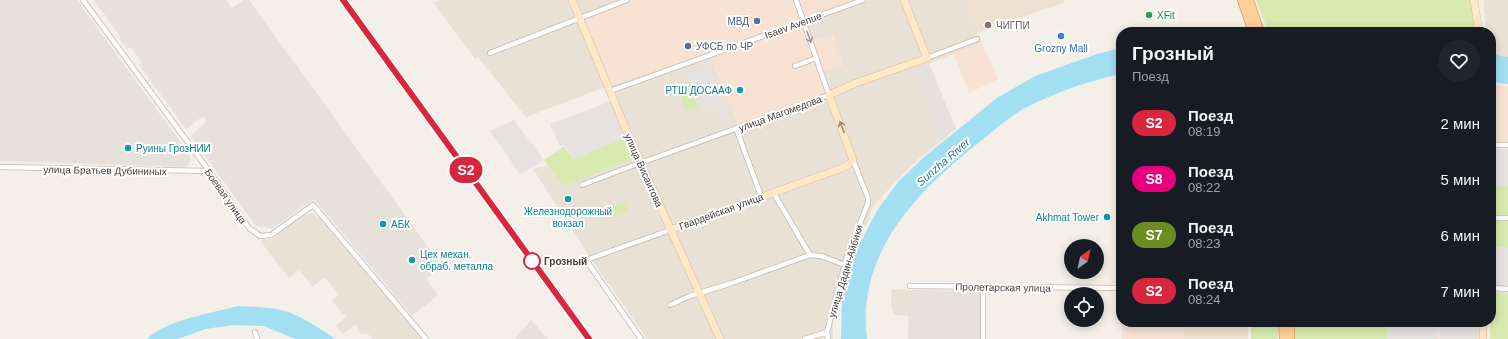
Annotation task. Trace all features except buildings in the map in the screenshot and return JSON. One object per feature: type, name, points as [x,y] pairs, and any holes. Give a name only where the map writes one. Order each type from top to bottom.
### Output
[{"type":"main road","points":[[1242,0],[1254,27]]},
{"type":"main road","points":[[1249,0],[1255,27]]},
{"type":"main road","points":[[1283,327],[1284,339]]},
{"type":"main road","points":[[1290,327],[1290,339]]},
{"type":"street","name":"Боевая улица","points":[[83,0],[249,228],[260,236],[271,235],[313,205],[426,339]]},
{"type":"street","name":"улица Висаитова","points":[[572,0],[670,230],[720,339]]},
{"type":"street","points":[[490,53],[627,0]]},
{"type":"street","name":"улица Дадин-Айбики","points":[[796,0],[829,95],[868,198],[868,203],[845,265],[827,332],[828,339]]},
{"type":"street","name":"Isaev Avenue","points":[[610,92],[863,0]]},
{"type":"street","points":[[904,0],[926,58]]},
{"type":"street","points":[[1474,0],[1478,27]]},
{"type":"street","name":"улица Магомедова","points":[[582,185],[829,95],[856,83],[977,39]]},
{"type":"street","points":[[795,66],[816,58]]},
{"type":"street","points":[[736,128],[761,196]]},
{"type":"street","points":[[1496,145],[1508,145]]},
{"type":"street","name":"Гвардейская улица","points":[[641,339],[586,260],[842,168],[853,160]]},
{"type":"street","name":"улица Братьев Дубининых","points":[[0,167],[209,172]]},
{"type":"street","points":[[773,192],[810,255]]},
{"type":"street","points":[[1496,218],[1508,218]]},
{"type":"street","points":[[670,305],[690,296],[732,283],[810,255],[821,256],[845,265]]},
{"type":"street","name":"Пролетарская улица","points":[[910,286],[1116,288]]},
{"type":"street","points":[[983,287],[983,339]]},
{"type":"street","points":[[1496,288],[1508,289]]},
{"type":"street","points":[[1483,327],[1483,339]]},
{"type":"street","points":[[255,332],[257,339]]},
{"type":"street","points":[[805,339],[827,332]]},
{"type":"shaded area","points":[[0,0],[77,0],[189,154],[191,161],[188,165],[185,167],[0,161]]},
{"type":"shaded area","points":[[94,0],[226,0],[232,8],[243,0],[249,0],[442,266],[426,279],[438,295],[412,316],[314,199],[272,229],[255,225],[191,136],[207,121],[203,116],[186,129],[139,65],[142,63],[131,47],[127,49],[119,38],[120,36]]},
{"type":"shaded area","points":[[440,0],[626,0],[709,55],[823,72],[843,65],[833,35],[812,41],[805,23],[871,0],[966,0],[982,43],[914,69],[940,142],[922,156],[896,181],[872,208],[868,221],[849,258],[833,317],[833,339],[647,339],[594,263],[533,169],[573,159],[626,136],[605,87],[526,117],[478,57],[475,59],[434,3]]},
{"type":"shaded area","points":[[626,0],[871,0],[805,23],[812,41],[833,34],[843,65],[823,72],[830,94],[738,124],[709,55],[605,87],[576,19]]},
{"type":"shaded area","name":"ЧИГПИ","points":[[966,0],[1064,0],[1065,2],[980,32],[979,35]]},
{"type":"shaded area","points":[[1483,0],[1508,0],[1508,57],[1496,54],[1496,27],[1486,27]]},
{"type":"shaded area","points":[[982,43],[998,79],[969,93],[954,54]]},
{"type":"shaded area","points":[[929,63],[956,129],[940,142],[913,69]]},
{"type":"shaded area","points":[[709,66],[730,122],[725,125],[716,105],[700,112],[686,75]]},
{"type":"shaded area","points":[[1496,85],[1508,86],[1508,142],[1496,142]]},
{"type":"shaded area","points":[[611,101],[627,136],[573,159],[565,145],[560,146],[550,124]]},
{"type":"shaded area","points":[[514,120],[544,160],[520,174],[490,131]]},
{"type":"shaded area","points":[[1496,149],[1508,149],[1508,186],[1496,186]]},
{"type":"shaded area","points":[[312,214],[321,219],[422,339],[373,339],[368,334],[361,334],[356,324],[343,334],[336,326],[346,317],[332,301],[339,294],[324,277],[313,287],[299,270],[289,278],[261,242],[263,239],[267,240],[273,238],[302,216]]},
{"type":"shaded area","points":[[1496,247],[1508,248],[1508,294],[1496,294]]},
{"type":"shaded area","points":[[892,289],[909,290],[909,316],[894,315],[891,305]]},
{"type":"shaded area","points":[[909,290],[982,291],[981,339],[908,339]]},
{"type":"shaded area","points":[[531,320],[548,339],[515,339]]},
{"type":"shaded area","points":[[1122,327],[1184,327],[1184,339],[1122,339]]},
{"type":"shaded area","points":[[1184,327],[1248,327],[1248,339],[1184,339]]},
{"type":"shaded area","points":[[1387,327],[1438,327],[1438,339],[1387,339]]},
{"type":"shaded area","points":[[1438,327],[1479,327],[1479,339],[1438,339]]},
{"type":"shaded area","points":[[1439,328],[1476,328],[1477,339],[1440,339]]},
{"type":"green space","points":[[1256,0],[1470,0],[1475,27],[1266,27]]},
{"type":"green space","points":[[689,83],[698,107],[686,111],[677,87]]},
{"type":"green space","points":[[623,139],[632,158],[568,185],[563,185],[544,160],[564,146],[573,159]]},
{"type":"green space","points":[[1496,186],[1508,186],[1508,248],[1496,247]]},
{"type":"green space","points":[[624,201],[628,211],[611,218],[607,209]]},
{"type":"green space","points":[[1496,294],[1508,294],[1508,339],[1490,339],[1490,327],[1496,327]]},
{"type":"green space","points":[[1251,327],[1278,327],[1278,339],[1251,339]]},
{"type":"green space","points":[[1295,327],[1387,327],[1387,339],[1295,339]]},
{"type":"water","name":"Sunzha River","points":[[1116,49],[1116,75],[1061,92],[1020,111],[994,130],[953,164],[912,205],[894,228],[881,253],[871,280],[866,309],[867,339],[841,339],[842,302],[852,258],[878,209],[899,181],[924,157],[997,98],[1035,76],[1097,54]]},
{"type":"water","points":[[1496,54],[1508,57],[1508,84],[1496,83]]},
{"type":"water","points":[[238,306],[272,308],[291,313],[314,325],[335,339],[295,339],[264,326],[234,325],[205,329],[178,339],[147,339],[155,332],[177,322]]},
{"type":"railway","points":[[343,0],[589,339]]},
{"type":"train","name":"S2","points":[[343,0],[589,339]]},
{"type":"place","name":"XFit","points":[[1149,15]]},
{"type":"place","name":"МВД","points":[[757,21]]},
{"type":"place","name":"ЧИГПИ","points":[[988,25]]},
{"type":"place","name":"Grozny Mall","points":[[1061,36]]},
{"type":"place","name":"УФСБ по ЧР","points":[[688,46]]},
{"type":"place","name":"РТШ ДОСААФ","points":[[740,90]]},
{"type":"place","name":"Руины ГрозНИИ","points":[[128,148]]},
{"type":"place","name":"Железнодорожный вокзал","points":[[568,199]]},
{"type":"place","name":"Akhmat Tower","points":[[1107,217]]},
{"type":"place","name":"АБК","points":[[383,224]]},
{"type":"place","name":"Цех механ. обраб. металла","points":[[412,260]]},
{"type":"place","name":"Грозный","points":[[532,261]]}]
